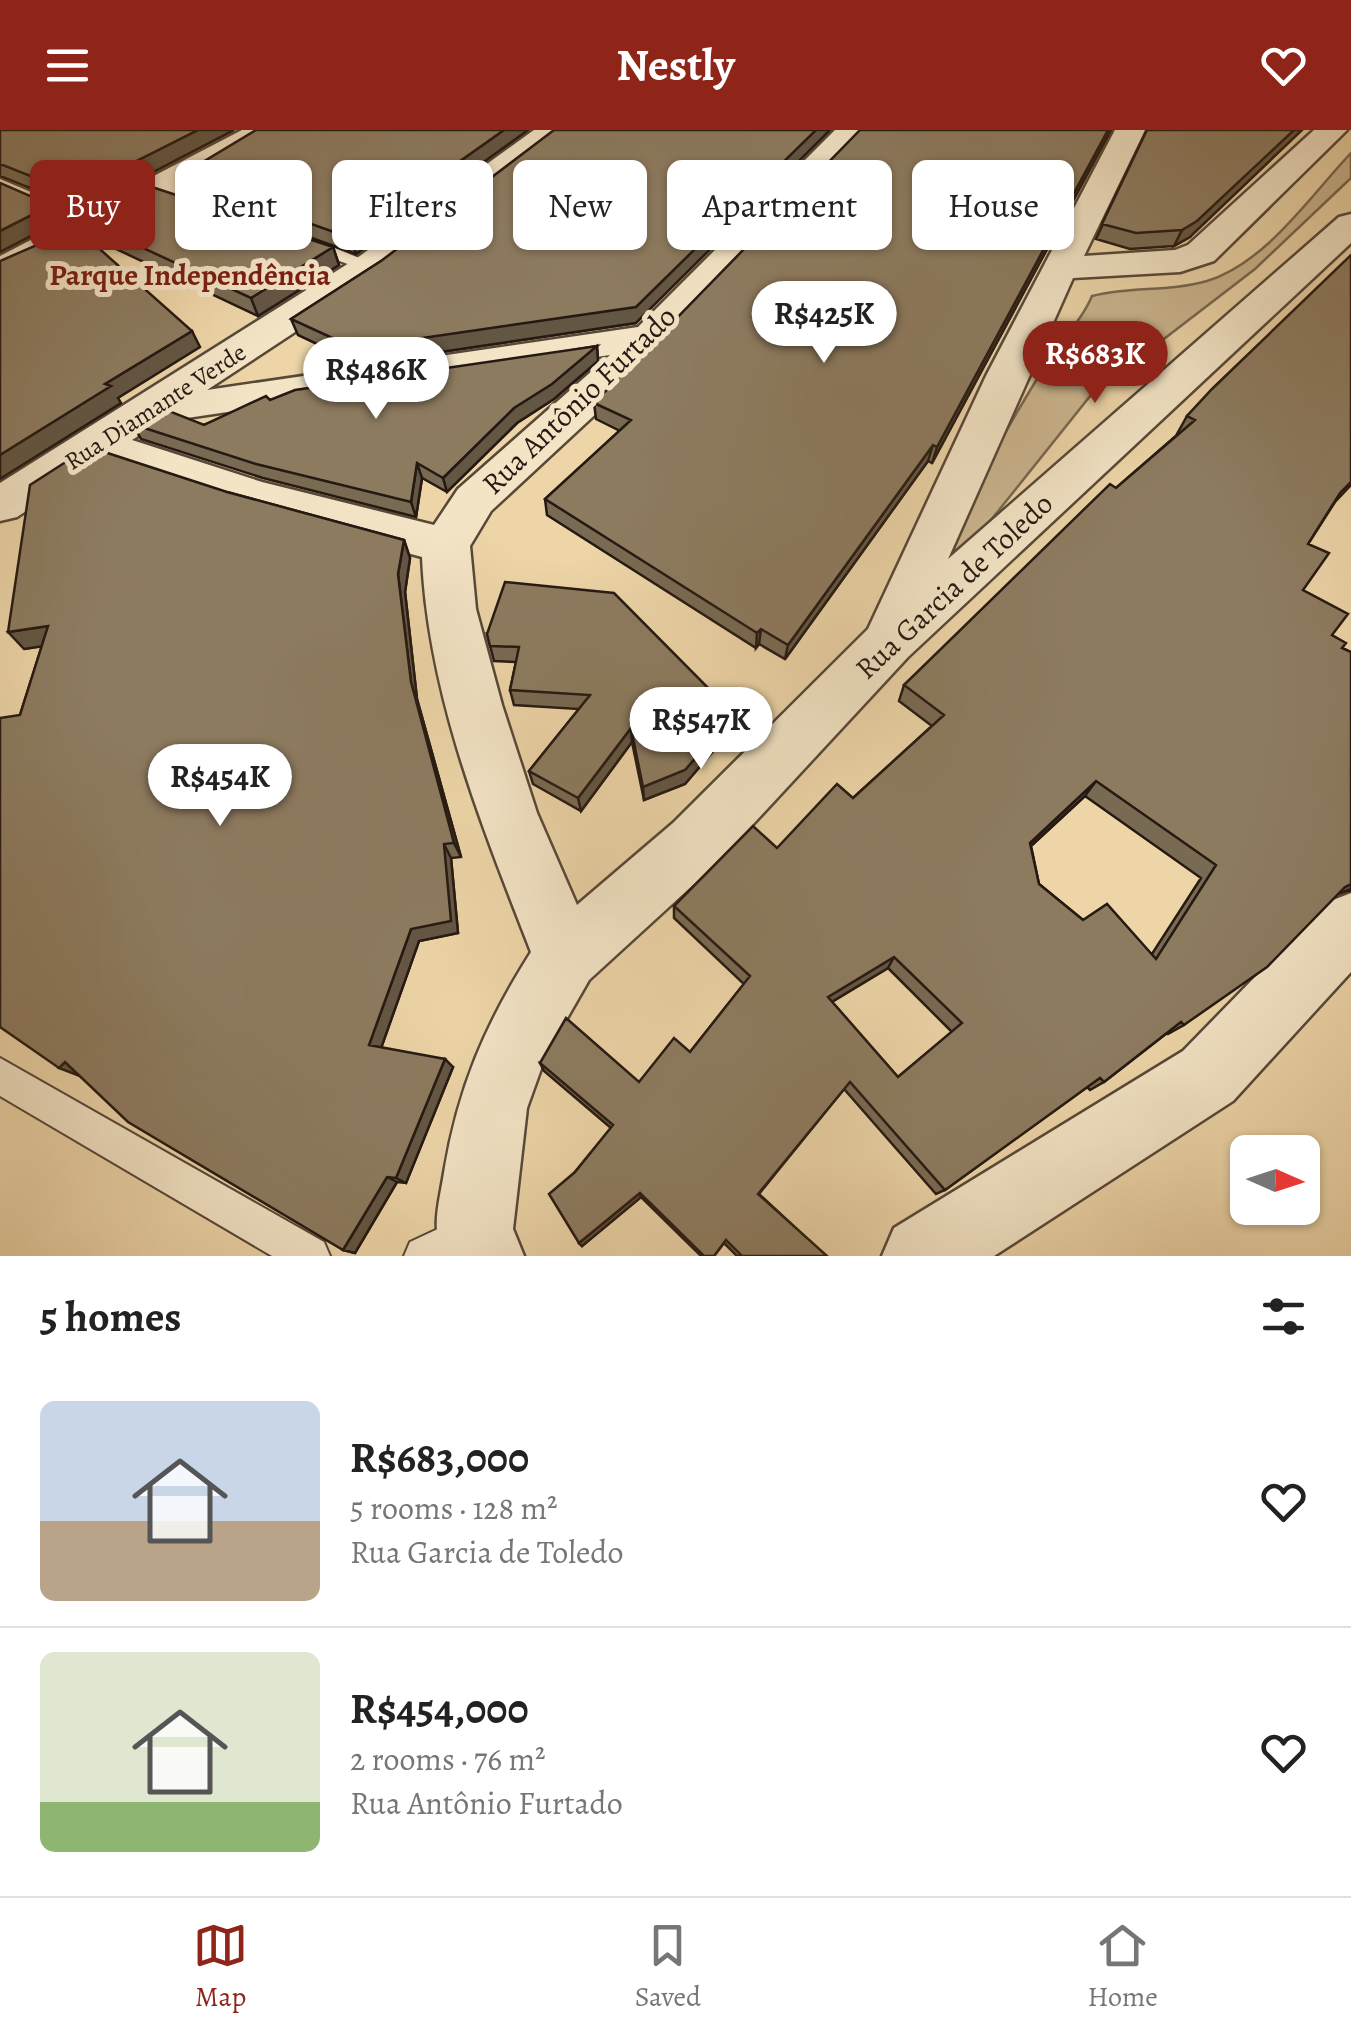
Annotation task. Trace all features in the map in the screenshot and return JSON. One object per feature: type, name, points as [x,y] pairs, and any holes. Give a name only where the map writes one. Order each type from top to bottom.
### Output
[{"type":"street","points":[[155,199],[264,130]]},
{"type":"street","name":"Rua Diamante Verde","points":[[0,505],[370,266],[554,130]]},
{"type":"street","name":"Rua Antônio Furtado","points":[[446,546],[474,500],[613,376],[852,130]]},
{"type":"street","points":[[889,642],[942,513],[1058,268],[1130,130]]},
{"type":"street","points":[[1058,268],[1180,260],[1201,252],[1332,130]]},
{"type":"street","name":"Rua Garcia de Toledo","points":[[566,958],[694,843],[889,642],[1351,224]]},
{"type":"street","points":[[0,270],[40,250]]},
{"type":"street","points":[[147,412],[648,336]]},
{"type":"street","points":[[97,444],[254,496],[446,546],[450,609],[474,706],[507,813],[566,958],[518,1036],[491,1108],[460,1248]]},
{"type":"street","points":[[922,1256],[1208,1076],[1351,924]]},
{"type":"lane","points":[[0,184],[30,197]]},
{"type":"lane","points":[[312,245],[370,266]]},
{"type":"lane","points":[[0,1076],[310,1256]]},
{"type":"shaded area","points":[[1351,153],[1351,178],[1255,269],[1091,395],[963,555],[941,546],[1031,388],[1092,296],[1193,284],[1228,272],[1268,244]]},
{"type":"building","points":[[0,130],[198,130],[138,160],[30,160],[30,176],[0,164]]},
{"type":"building","points":[[256,130],[504,130],[462,160],[332,160],[332,231],[312,224],[312,160],[206,160]]},
{"type":"building","points":[[554,130],[816,130],[785,160],[667,160],[667,250],[694,250],[636,307],[354,348],[291,319],[396,250],[493,250],[493,176],[513,161],[513,250],[647,250],[647,160],[514,160]]},
{"type":"building","points":[[860,130],[1108,130],[1074,193],[1074,160],[912,160],[912,250],[1043,250],[937,447],[933,445],[788,645],[761,629],[757,633],[545,499],[631,420],[594,403],[743,250],[892,250],[892,160],[831,160]]},
{"type":"building","points":[[1147,130],[1294,130],[1197,221],[1182,230],[1136,233],[1102,224]]},
{"type":"building","points":[[0,183],[30,196],[30,216],[0,231]]},
{"type":"building","points":[[155,188],[175,195],[175,250],[312,250],[312,240],[332,247],[251,298],[148,250],[155,250]]},
{"type":"building","points":[[30,248],[101,250],[192,331],[0,455],[0,261]]},
{"type":"building","points":[[1351,255],[1351,482],[1308,544],[1329,553],[1303,590],[1348,614],[1332,635],[1346,643],[1342,648],[1351,652],[1351,884],[1267,967],[1184,1025],[1181,1022],[1104,1082],[1100,1078],[945,1190],[850,1082],[758,1194],[827,1256],[742,1256],[726,1240],[714,1256],[704,1256],[640,1193],[579,1243],[549,1194],[575,1172],[613,1125],[540,1063],[566,1018],[639,1082],[674,1038],[690,1052],[750,976],[674,906],[753,826],[777,848],[837,784],[853,798],[944,715],[904,685],[1110,484],[1116,488],[1195,420],[1187,416]],"holes":[[[1096,781],[1216,865],[1156,959],[1107,904],[1083,920],[1039,884],[1030,843]],[[894,957],[962,1023],[898,1077],[828,997]]]},
{"type":"building","points":[[597,346],[552,384],[514,408],[443,478],[417,463],[411,502],[256,464],[132,424],[164,409],[204,425],[266,396],[270,400],[295,390]]},
{"type":"building","points":[[89,447],[227,492],[404,540],[398,574],[411,682],[454,843],[444,844],[451,921],[411,929],[369,1045],[445,1059],[396,1178],[387,1177],[343,1250],[128,1122],[65,1062],[59,1068],[0,1027],[0,718],[20,715],[48,626],[8,632],[30,485]]},
{"type":"building","points":[[505,582],[614,593],[734,714],[685,770],[643,787],[631,728],[578,798],[529,771],[590,695],[510,690],[519,647],[490,646],[487,634]]},
{"type":"district","name":"Parque Independência","points":[[190,275]]}]
